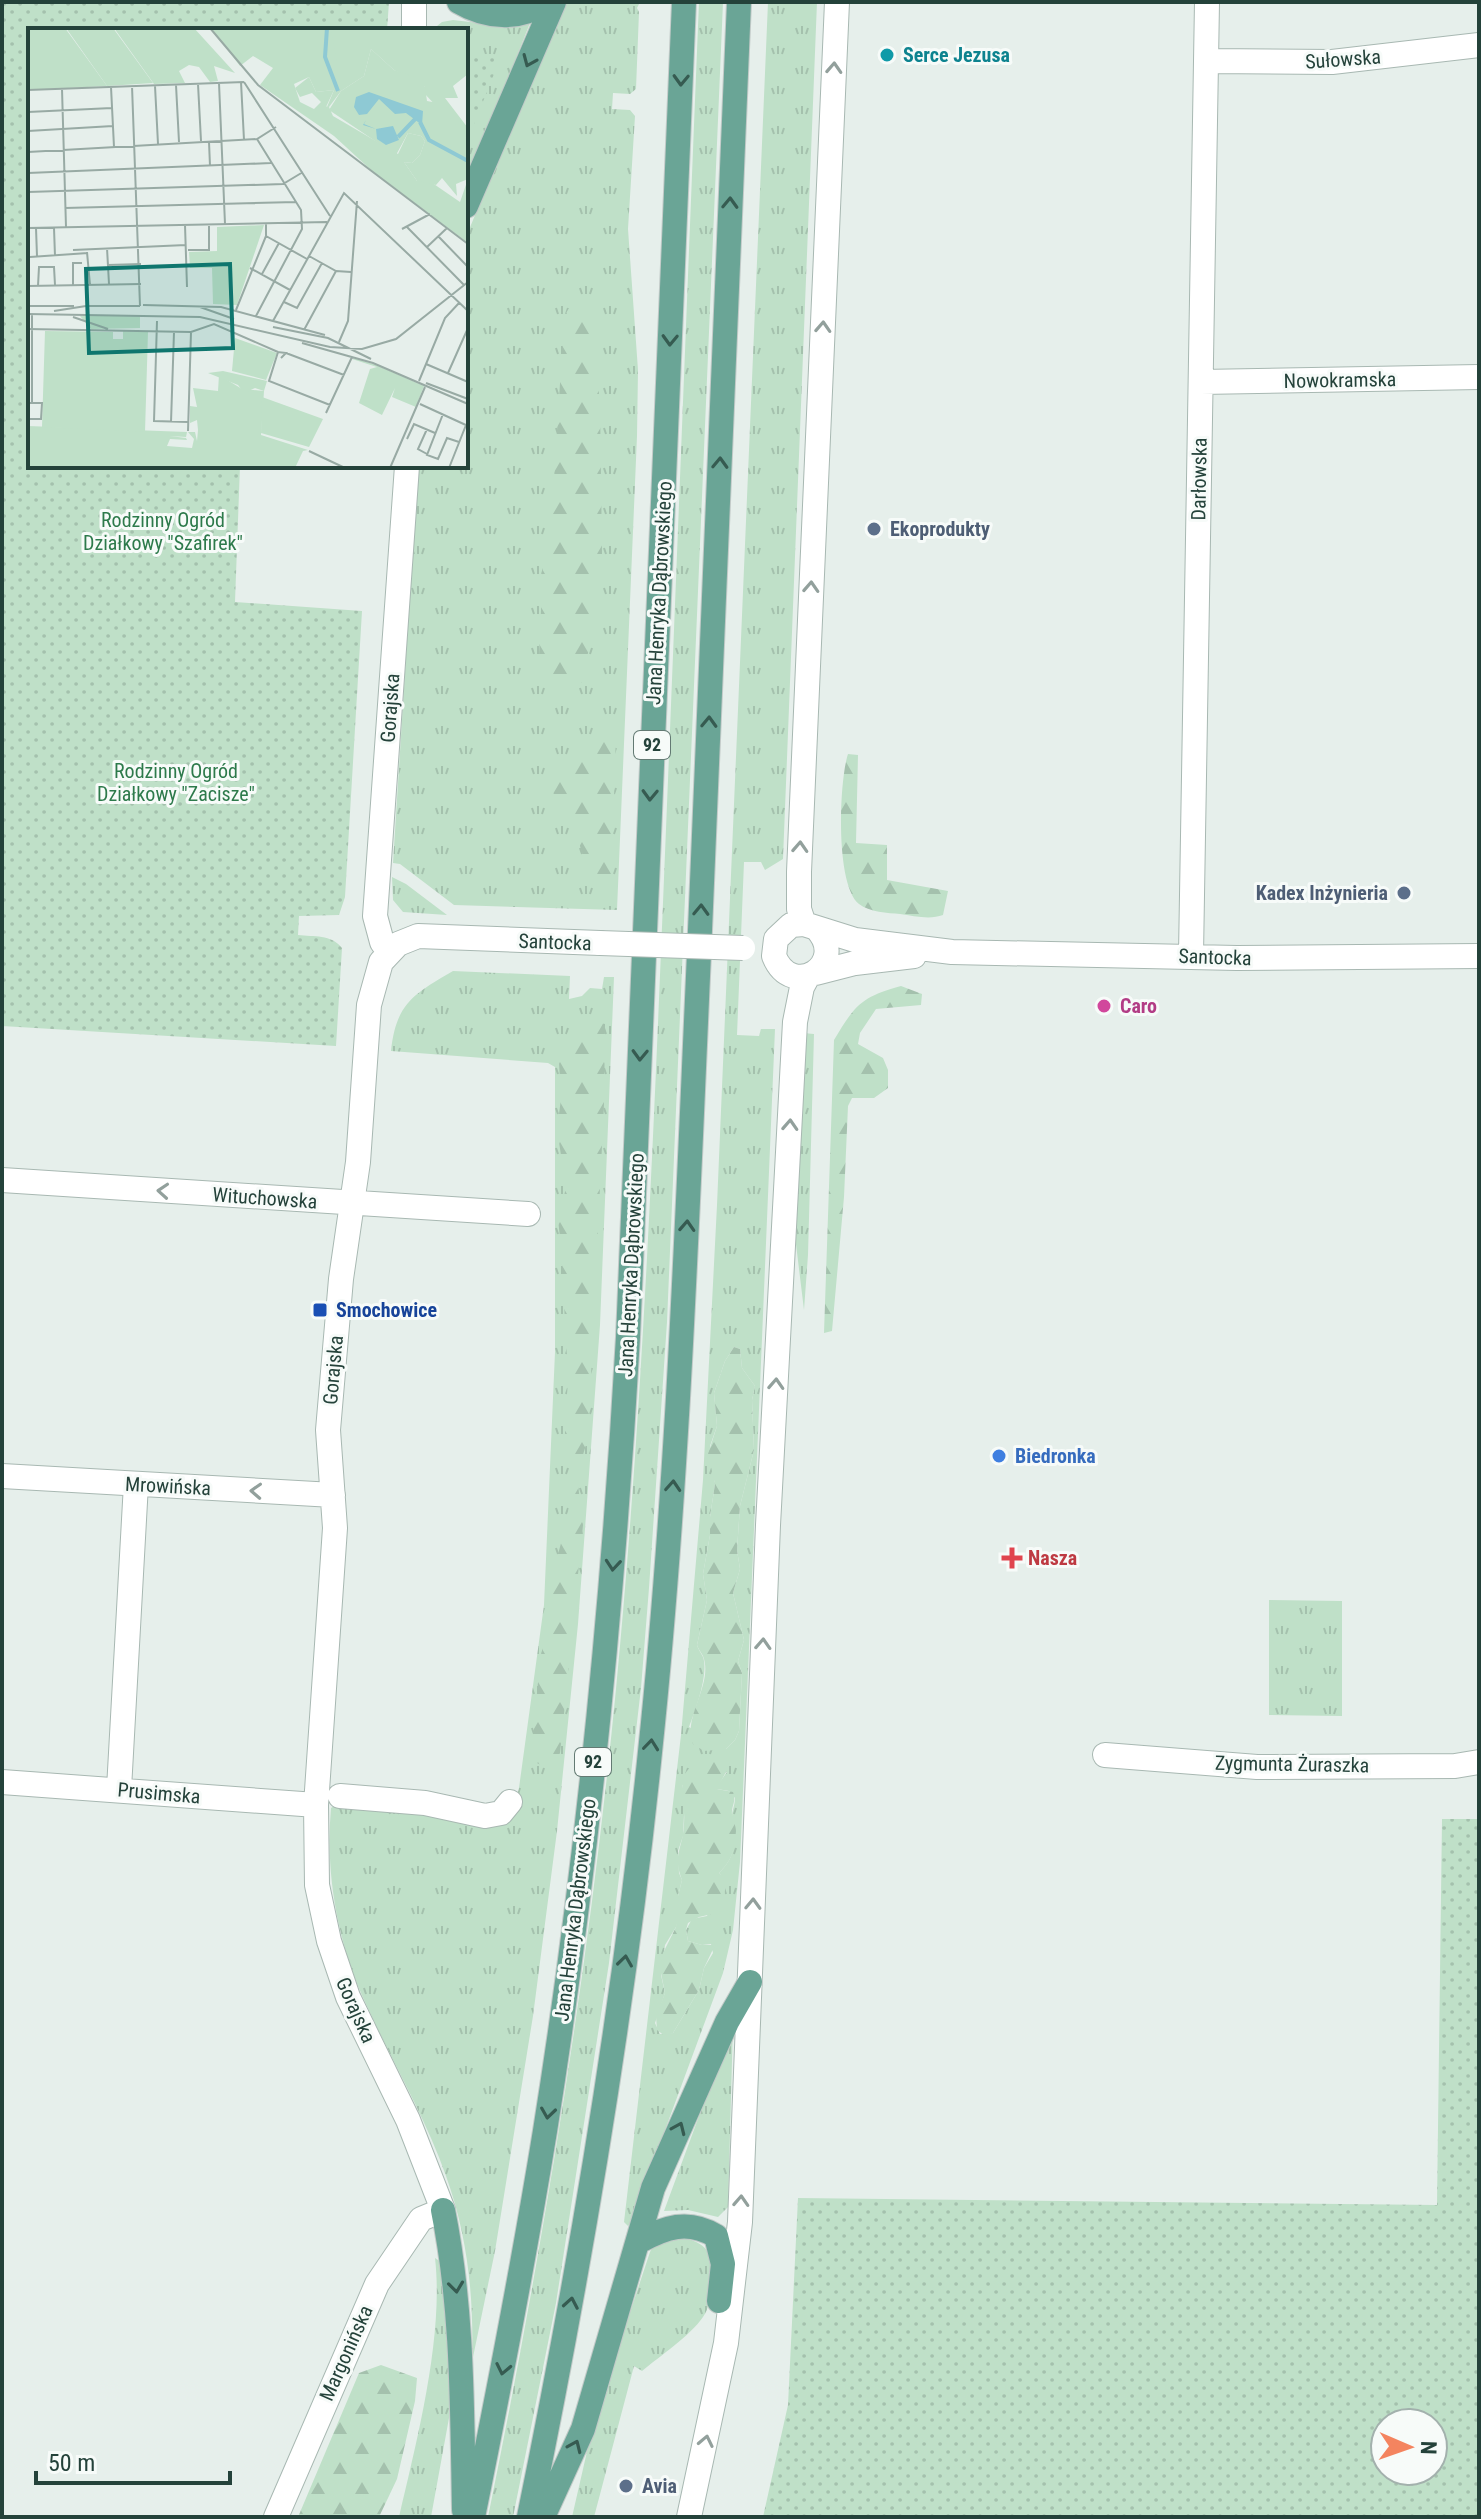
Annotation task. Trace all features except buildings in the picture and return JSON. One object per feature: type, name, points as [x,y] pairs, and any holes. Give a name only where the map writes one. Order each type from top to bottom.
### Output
[{"type":"main road","points":[[459,2],[471,9],[495,15],[520,13],[545,2]]},
{"type":"main road","points":[[468,201],[554,2]]},
{"type":"main road","name":"Jana Henryka Dąbrowskiego","points":[[473,2517],[509,2342],[563,2008],[583,1858],[620,1488],[684,2]]},
{"type":"main road","points":[[529,2517],[563,2347],[614,2038],[643,1822],[665,1590],[676,1451],[688,1217],[739,2]]},
{"type":"main road","points":[[543,2517],[583,2429],[653,2188],[727,2022],[750,1982]]},
{"type":"main road","points":[[443,2210],[452,2254],[461,2332],[464,2517]]},
{"type":"main road","points":[[638,2242],[682,2225],[704,2229],[716,2236],[723,2264],[719,2301]]},
{"type":"street","points":[[414,2],[414,28]]},
{"type":"street","points":[[689,2517],[726,2343],[744,2153],[768,1525],[795,1022],[802,987],[826,960],[827,951],[826,943],[799,909],[799,872],[837,2]]},
{"type":"street","name":"Darłowska","points":[[1191,955],[1207,2]]},
{"type":"street","name":"Sułowska","points":[[1206,61],[1332,62],[1479,45]]},
{"type":"street","name":"Nowokramska","points":[[1201,382],[1479,377]]},
{"type":"street","name":"Gorajska","points":[[407,468],[375,916],[382,942],[389,952],[377,972],[369,1005],[358,1162],[341,1279],[328,1430],[335,1528],[316,1805],[317,1885],[329,1941],[348,1997],[408,2120],[443,2210]]},
{"type":"street","points":[[810,926],[791,925],[782,931],[773,949],[776,963],[786,973],[800,978],[812,974]]},
{"type":"street","name":"Santocka","points":[[810,926],[855,940],[952,952],[1237,958],[1479,956]]},
{"type":"street","name":"Santocka","points":[[389,952],[398,944],[418,936],[773,949]]},
{"type":"street","name":"Santocka","points":[[812,974],[855,963],[952,952]]},
{"type":"street","name":"Wituchowska","points":[[2,1180],[528,1214]]},
{"type":"street","name":"Mrowińska","points":[[2,1476],[333,1495]]},
{"type":"street","points":[[119,1789],[136,1484]]},
{"type":"street","name":"Zygmunta Żuraszka","points":[[1105,1755],[1257,1767],[1455,1766],[1479,1762]]},
{"type":"street","name":"Prusimska","points":[[2,1782],[316,1805]]},
{"type":"street","points":[[340,1796],[425,1803],[485,1816],[501,1813],[510,1802]]},
{"type":"street","name":"Margonińska","points":[[276,2517],[377,2284],[421,2219],[443,2210]]},
{"type":"green space","name":"Rodzinny Ogród Działkowy \"Zacisze\"","points":[[2,2],[389,2],[387,28],[28,28],[28,468],[240,468],[235,602],[362,611],[345,897],[339,915],[299,916],[298,935],[327,938],[342,948],[336,1046],[2,1026]]},
{"type":"green space","points":[[563,2],[640,2],[637,8],[636,89],[630,94],[613,93],[612,109],[630,110],[635,116],[628,229],[638,370],[617,910],[454,905],[400,864],[393,863],[418,468],[468,468],[468,232]]},
{"type":"green space","points":[[699,2],[723,2],[667,1322],[641,1688],[609,1963],[556,2303],[513,2517],[488,2517],[528,2311],[563,2105],[605,1793],[625,1588],[651,1182]]},
{"type":"green space","points":[[768,2],[817,2],[783,859],[765,870],[761,862],[744,862],[737,1035],[759,1036],[761,1029],[775,1029],[740,1862],[733,1930],[723,1973],[628,2226],[624,2222],[681,1735],[703,1480]],"holes":[[[734,1347],[740,1349],[742,1368],[755,1386],[752,1400],[754,1450],[740,1506],[737,1550],[740,1569],[733,1593],[744,1640],[738,1661],[742,1673],[739,1731],[726,1749],[689,1727],[704,1673],[703,1657],[697,1645],[707,1600],[703,1574],[715,1484],[710,1446],[717,1426],[714,1393],[725,1361]],[[727,1772],[717,1789],[729,1791],[735,1798],[732,1853],[719,1873],[721,1875],[707,1916],[692,1919],[686,1930],[688,1941],[711,1944],[713,1953],[704,1968],[699,1990],[673,2033],[660,2034],[655,2023],[665,1993],[661,1975],[665,1945],[679,1916],[678,1896],[682,1880],[678,1851],[683,1836],[685,1795],[682,1785]]]},
{"type":"green space","points":[[442,22],[530,23],[468,179],[468,28],[434,28]]},
{"type":"green space","points":[[468,53],[498,55],[498,64],[468,139]]},
{"type":"green space","points":[[591,302],[595,319],[594,349],[600,403],[602,554],[584,681],[565,688],[552,680],[539,657],[543,563],[552,512],[564,319],[572,306]]},
{"type":"green space","points":[[616,733],[611,893],[601,892],[591,876],[571,817],[552,790],[552,781],[563,762],[583,746]]},
{"type":"green space","points":[[848,754],[858,755],[856,843],[887,845],[887,880],[948,891],[943,915],[922,917],[873,910],[859,904],[851,893],[841,832]]},
{"type":"green space","points":[[392,877],[447,915],[403,912],[393,900]]},
{"type":"green space","points":[[453,971],[570,976],[569,999],[582,996],[590,988],[602,989],[604,977],[614,977],[600,1325],[578,1624],[557,1831],[533,2016],[495,2251],[472,2362],[468,2268],[454,2199],[428,2132],[356,1981],[341,1933],[330,1858],[331,1808],[334,1806],[490,1822],[516,1799],[519,1788],[544,1605],[555,1352],[555,1067],[548,1063],[391,1051],[397,1021],[409,1002]]},
{"type":"green space","points":[[901,986],[922,994],[921,1005],[876,1009],[860,1033],[858,1044],[883,1058],[888,1070],[888,1088],[874,1098],[852,1098],[848,1106],[844,1197],[832,1331],[824,1333],[834,1040],[860,1004]]},
{"type":"green space","points":[[587,1020],[605,1024],[588,1438],[578,1485],[583,1525],[560,1753],[556,1761],[541,1765],[531,1760],[539,1671],[555,1565],[568,1518],[571,1467],[565,1433],[568,1378],[558,1219],[566,1188],[557,1129],[561,1099],[559,1062],[569,1030]]},
{"type":"green space","points":[[803,1033],[814,1034],[804,1310],[795,1236]]},
{"type":"green space","points":[[734,1347],[740,1349],[742,1368],[755,1386],[752,1400],[754,1450],[740,1506],[737,1550],[740,1569],[733,1593],[744,1640],[738,1661],[742,1673],[739,1731],[726,1749],[704,1751],[693,1744],[691,1723],[705,1678],[703,1656],[697,1645],[707,1600],[703,1574],[715,1484],[708,1454],[717,1426],[714,1393],[725,1361]]},
{"type":"green space","points":[[1269,1600],[1342,1601],[1342,1716],[1269,1715]]},
{"type":"green space","points":[[719,1758],[728,1768],[717,1789],[733,1792],[732,1814],[736,1831],[732,1854],[719,1873],[726,1879],[724,1901],[716,1913],[688,1923],[688,1941],[715,1945],[704,1968],[699,1990],[673,2033],[665,2036],[657,2030],[656,2016],[665,1993],[660,1968],[662,1955],[676,1927],[682,1880],[678,1857],[684,1824],[682,1779],[698,1762]]},
{"type":"green space","points":[[1442,1819],[1479,1819],[1479,2517],[763,2517],[788,2405],[798,2198],[1437,2205]]},
{"type":"green space","points":[[733,2024],[728,2207],[718,2217],[688,2210],[664,2211]]},
{"type":"green space","points":[[676,2236],[697,2242],[711,2259],[712,2277],[707,2310],[691,2331],[642,2371],[634,2366],[594,2517],[572,2517],[594,2421],[650,2252]]},
{"type":"green space","points":[[435,2258],[444,2264],[451,2393],[449,2418],[431,2517],[399,2517],[421,2422],[432,2354],[436,2321]]},
{"type":"green space","points":[[381,2365],[417,2378],[415,2401],[397,2479],[379,2517],[298,2517],[359,2373]]},
{"type":"place","name":"Serce Jezusa","points":[[887,55]]},
{"type":"place","name":"Ekoprodukty","points":[[874,529]]},
{"type":"place","name":"Kadex Inżynieria","points":[[1404,893]]},
{"type":"place","name":"Caro","points":[[1104,1006]]},
{"type":"place","name":"Smochowice","points":[[320,1310]]},
{"type":"place","name":"Biedronka","points":[[999,1456]]},
{"type":"place","name":"Nasza","points":[[1012,1558]]},
{"type":"place","name":"Avia","points":[[626,2486]]},
{"type":"park label","name":"Rodzinny Ogród Działkowy \"Szafirek\"","points":[[163,532]]}]
